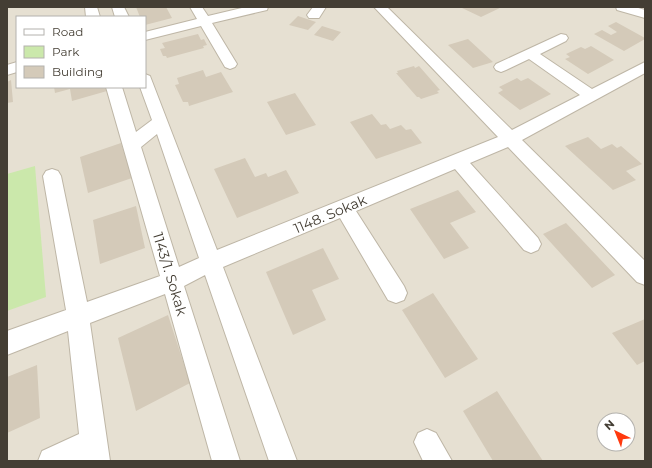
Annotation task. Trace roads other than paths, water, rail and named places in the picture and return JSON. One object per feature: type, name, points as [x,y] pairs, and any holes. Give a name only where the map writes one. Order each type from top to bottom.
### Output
[{"type":"street","points":[[196,7],[230,64]]},
{"type":"street","points":[[146,36],[262,7]]},
{"type":"street","points":[[380,7],[645,275]]},
{"type":"street","points":[[622,7],[645,14]]},
{"type":"street","points":[[501,67],[561,38]]},
{"type":"street","points":[[529,53],[592,96]]},
{"type":"street","name":"1148. Sokak","points":[[7,343],[172,281],[212,262],[510,139],[645,67]]},
{"type":"street","points":[[146,82],[283,461]]},
{"type":"street","name":"1143/1. Sokak","points":[[114,88],[226,461]]},
{"type":"street","points":[[131,146],[161,122]]},
{"type":"street","points":[[458,161],[531,244]]},
{"type":"street","points":[[52,176],[78,316],[95,451],[52,461]]},
{"type":"street","points":[[344,208],[396,293]]}]
